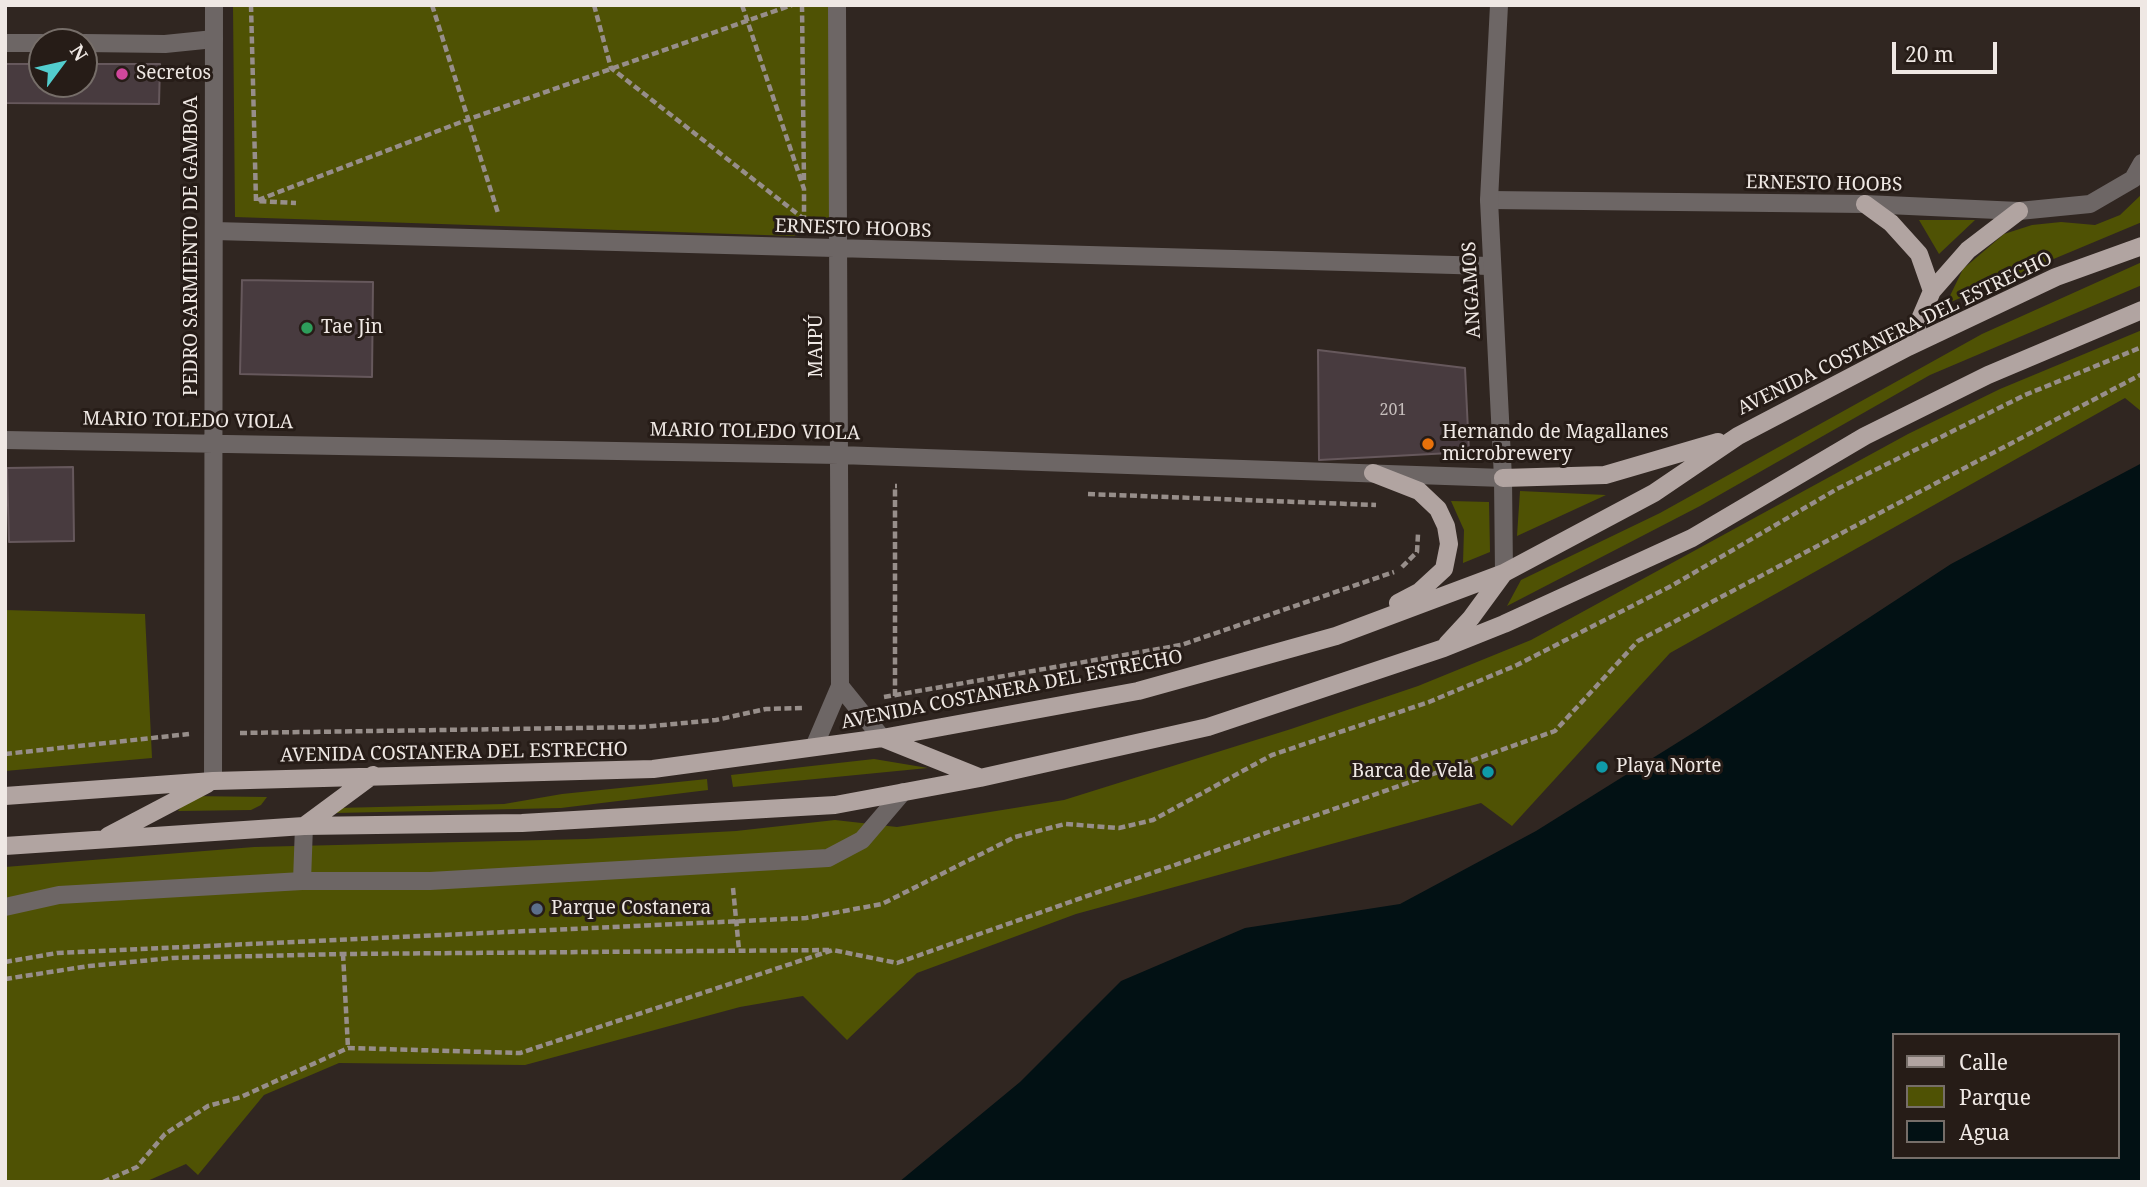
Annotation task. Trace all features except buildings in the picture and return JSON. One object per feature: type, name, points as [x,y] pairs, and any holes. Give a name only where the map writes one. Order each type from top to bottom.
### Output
[{"type":"main road","points":[[1866,204],[1891,223],[1919,254],[1932,291]]},
{"type":"main road","points":[[1908,347],[1932,291],[1968,250],[2018,211]]},
{"type":"main road","name":"AVENIDA COSTANERA DEL ESTRECHO","points":[[5,796],[214,780],[653,769],[882,738],[1138,691],[1336,636],[1504,573],[1654,493],[1738,436],[1908,347],[2056,277],[2142,246]]},
{"type":"main road","points":[[5,846],[304,826],[522,823],[835,805],[981,778],[1208,727],[1444,648],[1692,538],[1865,436],[1988,375],[2142,310]]},
{"type":"main road","points":[[1503,478],[1605,475],[1738,436]]},
{"type":"main road","points":[[1336,636],[1419,592],[1444,569],[1449,544],[1446,526],[1438,509],[1419,491],[1373,474]]},
{"type":"main road","points":[[1444,648],[1471,618],[1504,573]]},
{"type":"main road","points":[[882,738],[981,778]]},
{"type":"main road","points":[[304,826],[373,775]]},
{"type":"main road","points":[[100,840],[214,780]]},
{"type":"street","name":"PEDRO SARMIENTO DE GAMBOA","points":[[214,5],[215,232],[211,442],[214,780]]},
{"type":"street","name":"MAIPÚ","points":[[814,747],[840,686],[837,5]]},
{"type":"street","name":"ANGAMOS","points":[[1499,5],[1489,200],[1490,266],[1503,478],[1504,573]]},
{"type":"street","points":[[98,43],[165,44],[214,39]]},
{"type":"street","points":[[5,43],[28,43]]},
{"type":"street","name":"ERNESTO HOOBS","points":[[1489,200],[1866,204],[2018,211],[2090,204],[2133,179],[2142,163]]},
{"type":"street","name":"ERNESTO HOOBS","points":[[215,232],[1490,266]]},
{"type":"street","name":"MARIO TOLEDO VIOLA","points":[[5,440],[839,455],[1503,478]]},
{"type":"street","points":[[840,686],[882,738]]},
{"type":"street","points":[[5,907],[59,895],[302,881],[430,881],[828,858],[862,840],[903,792]]},
{"type":"street","points":[[302,881],[304,826]]},
{"type":"path","points":[[251,5],[256,201]]},
{"type":"path","points":[[432,5],[498,214],[502,238]]},
{"type":"path","points":[[594,5],[611,68],[804,219],[820,228],[838,250]]},
{"type":"path","points":[[742,5],[804,189]]},
{"type":"path","points":[[215,232],[256,201],[469,118],[748,23],[792,5]]},
{"type":"path","points":[[802,5],[804,219]]},
{"type":"path","points":[[256,201],[310,204]]},
{"type":"path","points":[[485,214],[512,215]]},
{"type":"path","points":[[790,219],[804,219]]},
{"type":"path","points":[[5,979],[89,966],[172,958],[343,954],[833,950],[897,963],[1555,731],[1638,640],[2142,374]]},
{"type":"path","points":[[895,696],[895,486],[908,486]]},
{"type":"path","points":[[1087,494],[1390,506]]},
{"type":"path","points":[[853,702],[1181,645],[1330,596],[1399,570],[1417,552],[1418,533],[1413,525]]},
{"type":"path","points":[[5,754],[181,734],[642,727],[716,720],[766,709],[831,705]]},
{"type":"path","points":[[103,1182],[137,1167],[165,1134],[208,1105],[241,1097],[348,1048],[520,1053],[833,950]]},
{"type":"path","points":[[343,954],[348,1048]]},
{"type":"green space","points":[[233,5],[834,5],[835,214],[820,227],[793,236],[235,217]]},
{"type":"green space","points":[[2142,194],[2142,222],[1946,304],[1963,269],[2004,234],[2032,225],[2061,222],[2095,225],[2120,215]]},
{"type":"green space","points":[[1919,220],[1975,220],[1939,254]]},
{"type":"green space","points":[[2142,262],[2142,285],[1930,375],[1700,506],[1507,606],[1521,580],[1660,513],[1982,334]]},
{"type":"green space","points":[[2142,330],[2142,412],[2125,398],[1670,653],[1512,826],[1481,803],[1076,914],[917,973],[847,1040],[803,996],[740,1007],[525,1065],[339,1063],[264,1095],[198,1175],[186,1164],[145,1182],[5,1182],[5,867],[254,847],[586,839],[736,831],[835,820],[897,827],[1064,800],[1418,686],[1531,640],[1908,434],[2000,389]]},
{"type":"green space","points":[[1520,491],[1606,495],[1517,536]]},
{"type":"green space","points":[[1451,501],[1489,502],[1490,552],[1463,563],[1464,530]]},
{"type":"green space","points":[[5,610],[145,614],[152,758],[5,771]]},
{"type":"green space","points":[[874,759],[928,768],[733,787],[731,775]]},
{"type":"green space","points":[[707,779],[708,790],[561,808],[336,813],[336,808],[504,804],[562,794]]},
{"type":"green space","points":[[189,796],[267,797],[261,805],[251,810],[178,811]]},
{"type":"water","points":[[2142,463],[2142,1182],[899,1182],[1020,1082],[1121,981],[1245,928],[1400,904],[1536,831],[1696,731],[1951,564]]},
{"type":"place","name":"Secretos","points":[[122,74]]},
{"type":"place","name":"Tae Jin","points":[[307,328]]},
{"type":"place","name":"Hernando de Magallanes microbrewery","points":[[1428,444]]},
{"type":"place","name":"Playa Norte","points":[[1602,767]]},
{"type":"place","name":"Barca de Vela","points":[[1488,772]]},
{"type":"place","name":"Parque Costanera","points":[[537,909]]}]
